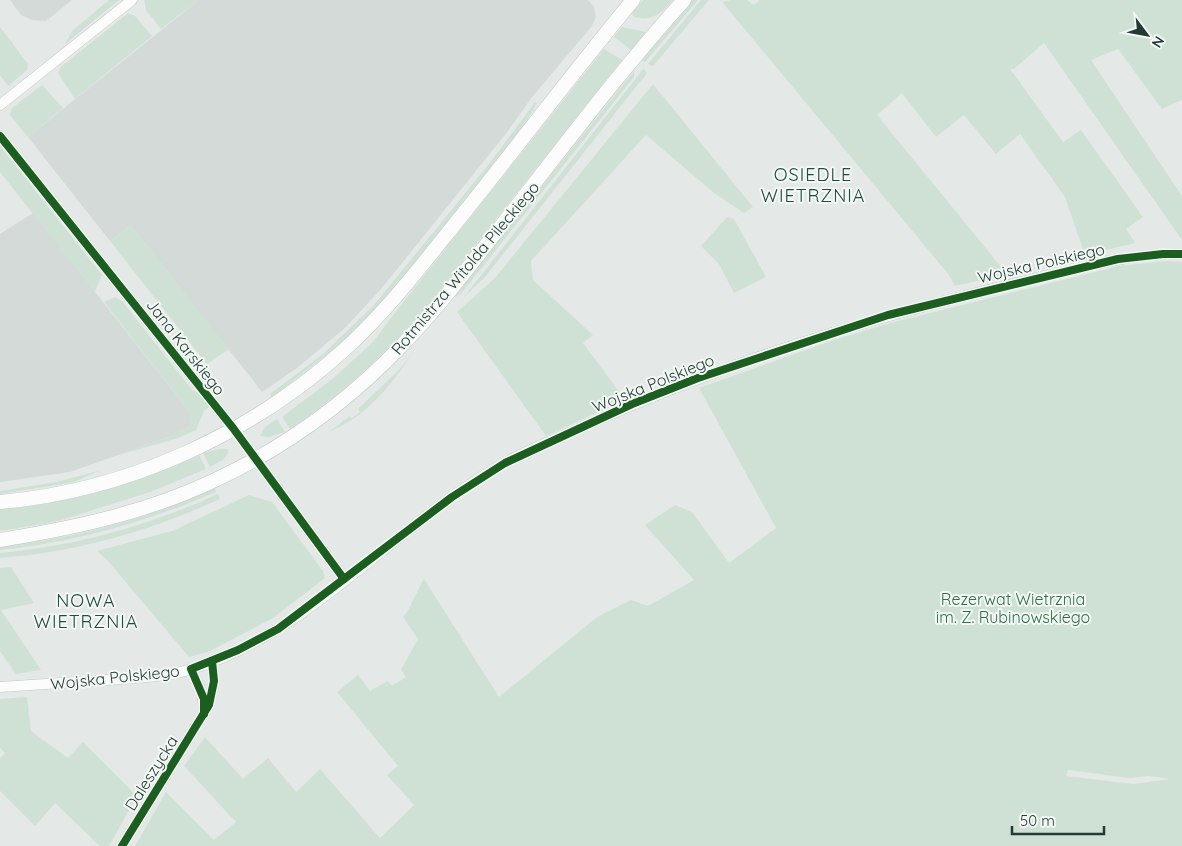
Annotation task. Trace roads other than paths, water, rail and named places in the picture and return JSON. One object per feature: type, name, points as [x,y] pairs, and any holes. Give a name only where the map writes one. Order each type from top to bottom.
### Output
[{"type":"main road","name":"Rotmistrza Witolda Pileckiego","points":[[0,502],[84,488],[119,478],[198,448],[285,397],[323,368],[394,300],[633,0]]},
{"type":"main road","name":"Rotmistrza Witolda Pileckiego","points":[[0,540],[93,524],[140,510],[188,492],[256,459],[330,409],[373,374],[403,345],[433,311],[635,57],[684,0]]},
{"type":"street","points":[[0,105],[132,0]]},
{"type":"street","name":"Jana Karskiego","points":[[0,136],[234,428],[344,579]]},
{"type":"street","name":"Wojska Polskiego","points":[[0,687],[162,675],[191,669],[212,661],[278,629],[452,497],[513,458],[664,391],[832,332],[906,310],[1118,259],[1182,254]]},
{"type":"street","name":"Daleszycka","points":[[122,846],[204,714],[213,694],[212,661]]},
{"type":"street","points":[[191,669],[204,699],[204,714]]},
{"type":"district","name":"OSIEDLE WIETRZNIA","points":[[813,184]]},
{"type":"district","name":"NOWA WIETRZNIA","points":[[86,610]]},
{"type":"park label","name":"Rezerwat Wietrznia im. Z. Rubinowskiego","points":[[1013,608]]}]
